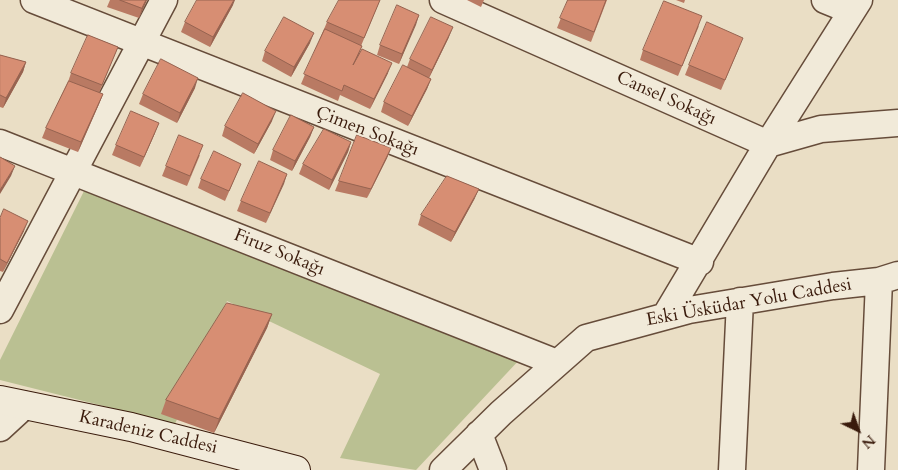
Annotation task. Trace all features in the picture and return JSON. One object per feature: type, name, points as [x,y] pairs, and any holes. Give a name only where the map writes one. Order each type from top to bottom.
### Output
[{"type":"street","name":"Çimen Sokağı","points":[[34,0],[141,44],[700,262]]},
{"type":"street","points":[[2,303],[74,172],[164,0]]},
{"type":"street","name":"Cansel Sokağı","points":[[442,0],[768,144]]},
{"type":"street","points":[[666,315],[700,262],[768,144],[856,6],[825,0]]},
{"type":"street","points":[[768,144],[820,129],[898,123]]},
{"type":"street","name":"Firuz Sokağı","points":[[0,143],[557,363]]},
{"type":"street","points":[[871,470],[888,278]]},
{"type":"street","name":"Eski Üsküdar Yolu Caddesi","points":[[443,470],[479,434],[586,338],[666,315],[740,301],[888,278]]},
{"type":"street","points":[[732,470],[740,301]]},
{"type":"street","points":[[0,428],[13,403]]},
{"type":"street","name":"Karadeniz Caddesi","points":[[13,403],[131,427],[241,463],[296,470]]},
{"type":"street","points":[[479,434],[493,470]]},
{"type":"green space","points":[[84,191],[521,358],[416,470],[340,458],[380,374],[227,301],[175,424],[0,380],[0,360]]},
{"type":"building","points":[[120,0],[146,0],[142,8]]},
{"type":"building","points":[[197,0],[234,0],[213,37],[185,22]]},
{"type":"building","points":[[339,0],[380,0],[364,38],[327,22]]},
{"type":"building","points":[[568,0],[606,0],[594,32],[560,18]]},
{"type":"building","points":[[664,1],[702,16],[682,66],[643,50]]},
{"type":"building","points":[[397,5],[419,15],[402,54],[380,45]]},
{"type":"building","points":[[284,17],[314,33],[294,67],[265,51]]},
{"type":"building","points":[[431,17],[453,27],[432,70],[410,59]]},
{"type":"building","points":[[707,22],[743,38],[725,80],[689,65]]},
{"type":"building","points":[[325,29],[362,46],[353,65],[362,49],[392,63],[374,99],[344,85],[342,91],[304,74]]},
{"type":"building","points":[[88,35],[118,47],[102,85],[71,73]]},
{"type":"building","points":[[0,55],[26,62],[6,98],[0,95]]},
{"type":"building","points":[[161,59],[198,78],[180,113],[143,94]]},
{"type":"building","points":[[403,65],[431,79],[412,116],[384,102]]},
{"type":"building","points":[[69,81],[103,94],[81,142],[46,128]]},
{"type":"building","points":[[243,93],[276,111],[258,144],[225,126]]},
{"type":"building","points":[[131,111],[159,123],[144,157],[116,145]]},
{"type":"building","points":[[291,115],[314,127],[295,161],[273,150]]},
{"type":"building","points":[[324,129],[351,142],[332,180],[303,164]]},
{"type":"building","points":[[179,135],[203,145],[190,176],[166,166]]},
{"type":"building","points":[[357,135],[391,148],[371,189],[339,181]]},
{"type":"building","points":[[214,151],[241,164],[229,191],[201,179]]},
{"type":"building","points":[[0,157],[15,166],[0,190]]},
{"type":"building","points":[[259,161],[287,174],[270,213],[241,201]]},
{"type":"building","points":[[447,176],[479,189],[455,232],[421,215]]},
{"type":"building","points":[[4,209],[28,221],[7,263],[0,259],[0,218]]},
{"type":"building","points":[[227,303],[272,314],[219,419],[166,400]]}]
